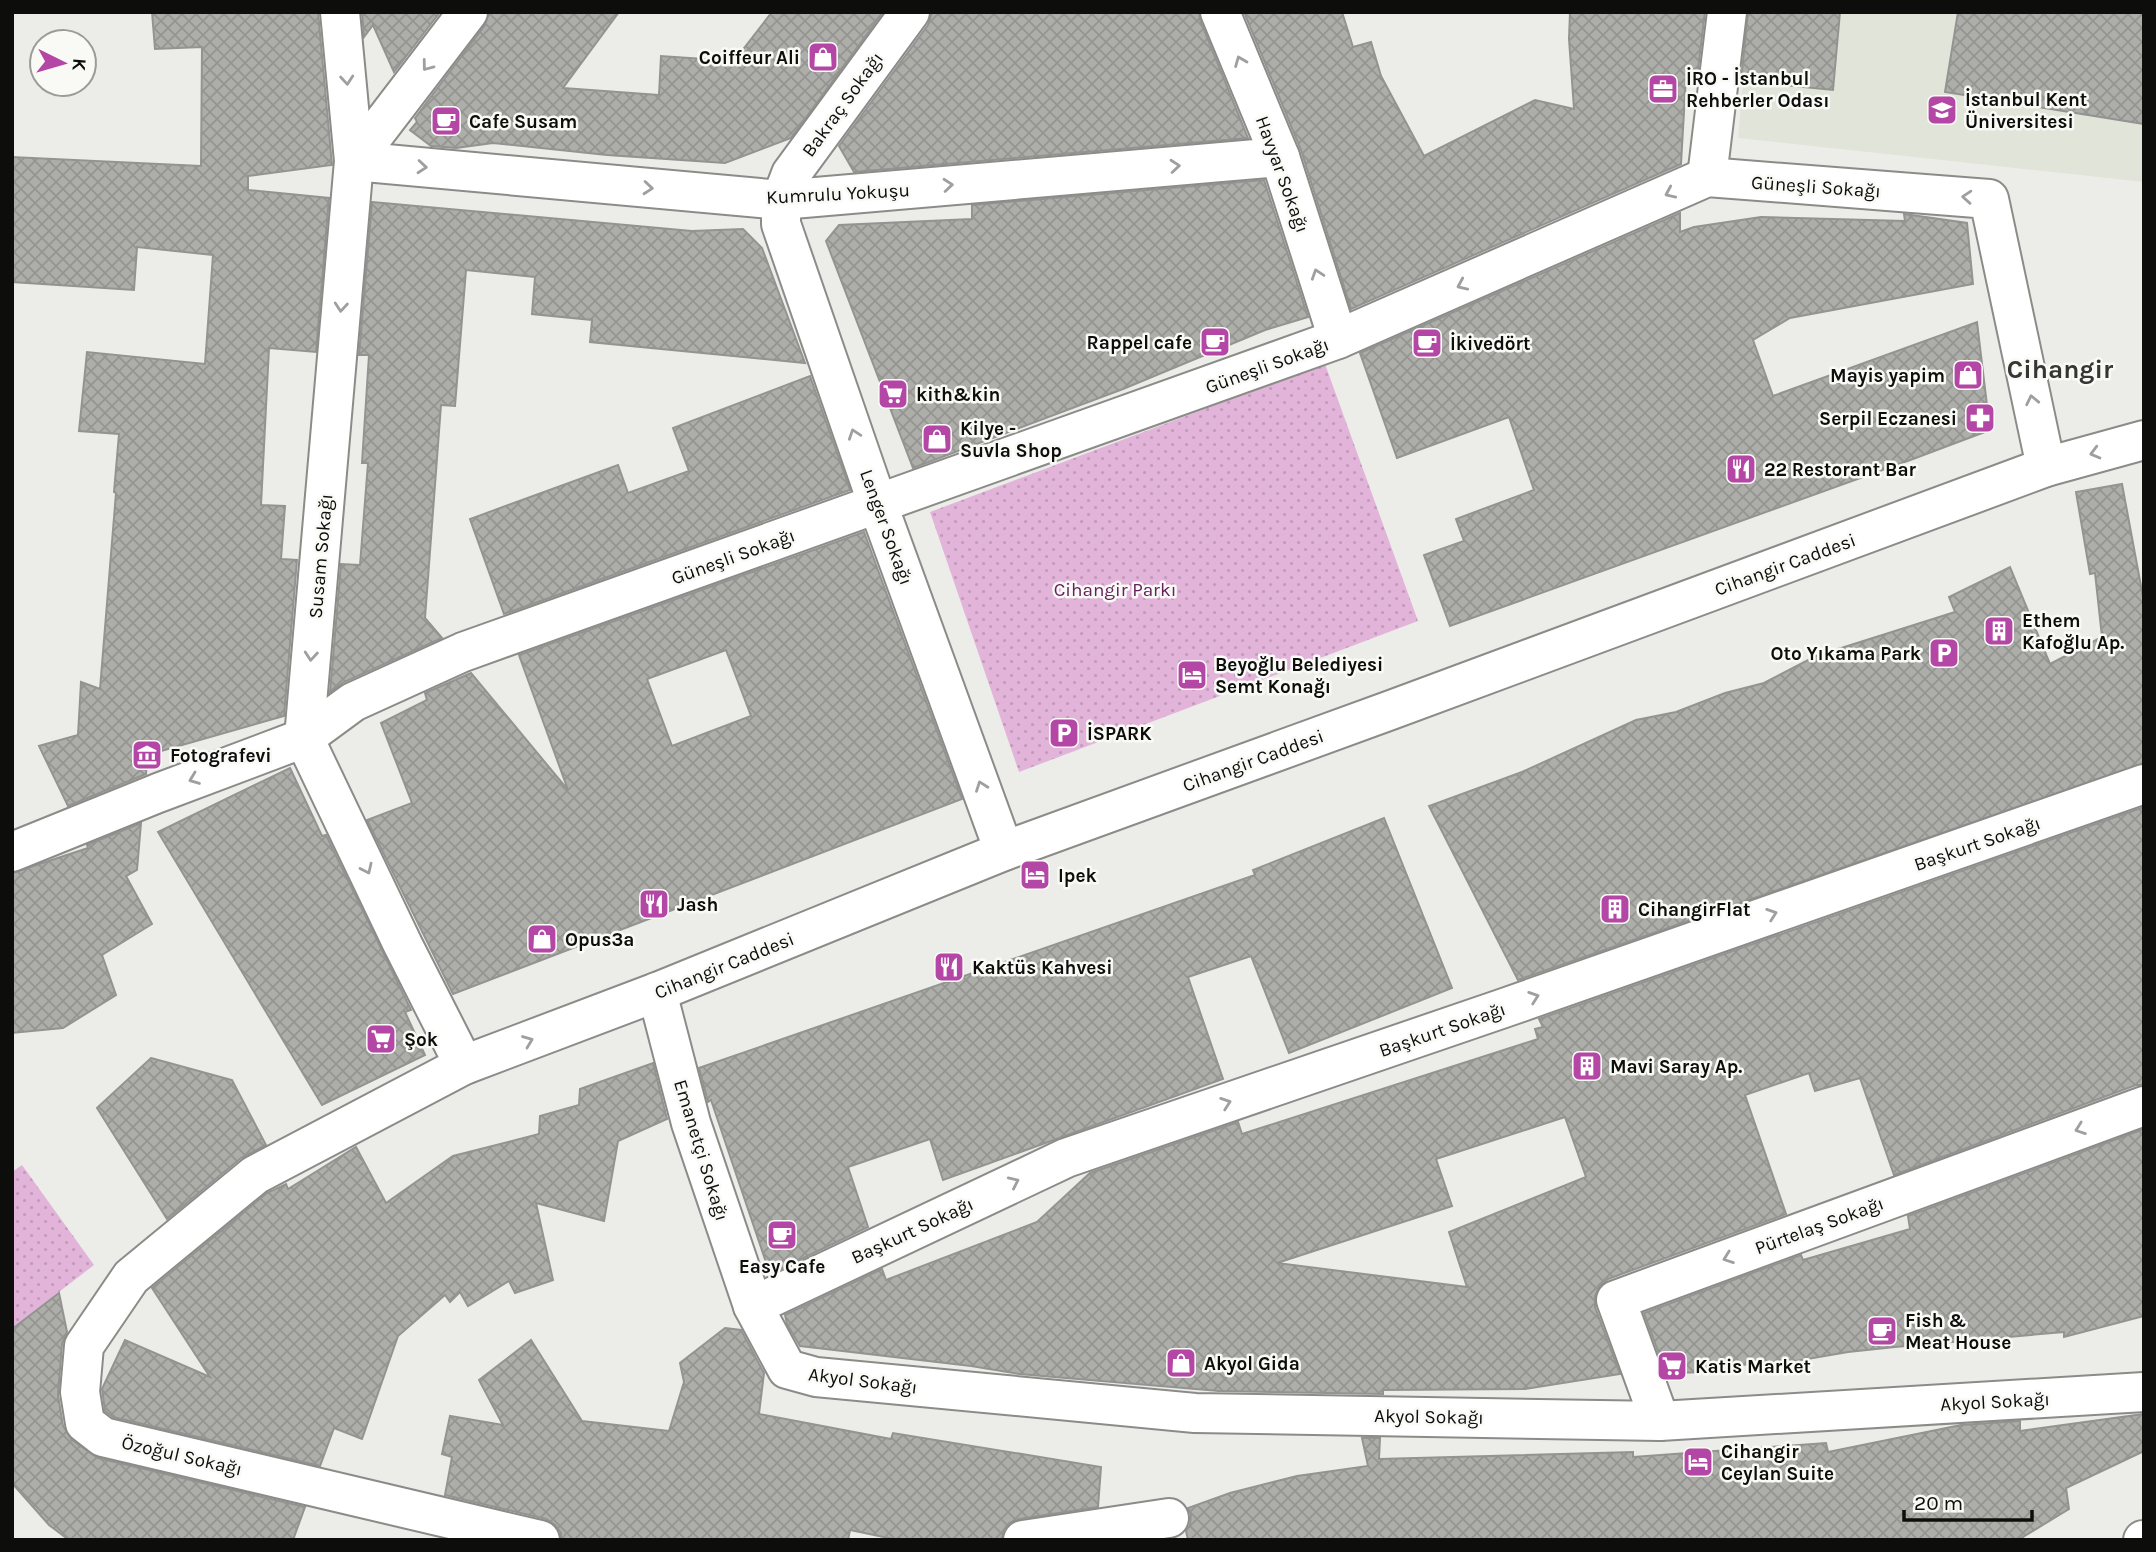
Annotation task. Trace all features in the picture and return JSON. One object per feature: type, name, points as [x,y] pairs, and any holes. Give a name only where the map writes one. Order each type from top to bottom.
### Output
[{"type":"street","name":"Susam Sokağı","points":[[304,738],[354,161],[340,12]]},
{"type":"street","points":[[354,161],[468,12]]},
{"type":"street","name":"Bakraç Sokağı","points":[[781,200],[791,174],[909,12]]},
{"type":"street","name":"Havyar Sokağı","points":[[1220,12],[1280,157],[1338,339]]},
{"type":"street","points":[[1707,177],[1727,12]]},
{"type":"street","name":"Kumrulu Yokuşu","points":[[354,161],[781,200],[1280,157]]},
{"type":"street","name":"Güneşli Sokağı","points":[[12,852],[304,738],[353,702],[463,652],[1338,339],[1707,177],[1989,199],[2046,467]]},
{"type":"street","name":"Lenger Sokağı","points":[[781,200],[781,224],[878,505],[1004,850]]},
{"type":"street","name":"Cihangir Caddesi","points":[[464,1065],[657,992],[1004,850],[1391,710],[2046,467],[2144,440]]},
{"type":"street","points":[[304,738],[464,1065]]},
{"type":"street","name":"Başkurt Sokağı","points":[[753,1306],[1066,1157],[1504,1008],[2144,784]]},
{"type":"street","name":"Emanetçi Sokağı","points":[[657,992],[691,1123],[753,1306]]},
{"type":"street","name":"Özoğul Sokağı","points":[[464,1065],[255,1175],[131,1277],[84,1346],[80,1392],[85,1423],[103,1437],[540,1540]]},
{"type":"street","name":"Pürtelaş Sokağı","points":[[1660,1421],[1616,1300],[2144,1106]]},
{"type":"street","name":"Akyol Sokağı","points":[[753,1306],[787,1369],[816,1377],[1195,1413],[1660,1421],[2144,1392]]},
{"type":"street","points":[[1023,1540],[1169,1518]]},
{"type":"shaded area","name":"İstanbul Kent Üniversitesi","points":[[1749,12],[2144,12],[2144,182],[1738,138]]},
{"type":"green space","name":"Cihangir Parkı","points":[[1325,364],[1418,621],[1019,772],[930,512]]},
{"type":"green space","points":[[22,1165],[94,1265],[12,1328],[12,1172]]},
{"type":"building","points":[[152,12],[318,12],[332,165],[248,176],[248,190],[329,198],[316,352],[269,348],[261,505],[285,506],[281,559],[297,560],[284,716],[147,755],[146,774],[68,806],[39,746],[78,735],[81,682],[100,689],[119,434],[79,431],[87,352],[205,364],[213,255],[137,247],[134,290],[12,282],[12,157],[201,166],[202,47],[155,49]]},
{"type":"building","points":[[362,12],[440,12],[394,72],[373,25],[364,37]]},
{"type":"building","points":[[489,12],[619,12],[563,88],[659,95],[661,56],[734,61],[772,12],[883,12],[791,138],[725,163],[607,155],[493,143],[456,148],[431,146],[410,130],[417,122],[415,118],[485,25]]},
{"type":"building","points":[[932,12],[1199,12],[1248,138],[854,172],[839,146],[928,25]]},
{"type":"building","points":[[1244,12],[1342,12],[1353,47],[1371,42],[1381,76],[1424,156],[1535,100],[1574,109],[1569,39],[1570,12],[1705,12],[1697,78],[1686,77],[1681,164],[1351,309],[1301,150]]},
{"type":"building","points":[[1748,12],[1840,12],[1833,90],[1741,81]]},
{"type":"building","points":[[1958,12],[2144,12],[2144,124],[1945,92]]},
{"type":"building","points":[[1264,180],[1308,317],[1265,330],[1123,389],[913,468],[826,241],[839,225],[972,219],[972,205]]},
{"type":"building","points":[[372,202],[692,231],[743,229],[762,248],[805,363],[590,342],[592,320],[532,314],[535,277],[466,270],[455,406],[441,405],[425,618],[442,638],[344,682],[330,692],[341,564],[360,565],[368,463],[362,463],[369,355],[359,355]]},
{"type":"building","points":[[1680,213],[1680,232],[1694,227],[1761,217],[1905,221],[1904,214],[1967,223],[1973,284],[1790,318],[1753,340],[1773,396],[1977,322],[1990,430],[1450,626],[1424,555],[1464,541],[1456,519],[1534,490],[1509,417],[1397,458],[1360,353]]},
{"type":"building","points":[[810,376],[850,490],[504,614],[470,519],[618,465],[628,493],[689,471],[673,428]]},
{"type":"building","points":[[2122,484],[2144,602],[2144,763],[1518,980],[1429,806],[1522,772],[1636,720],[1676,712],[1725,693],[1764,683],[1816,656],[1955,612],[1949,597],[2010,567],[2050,664],[2102,637],[2095,573],[2090,574],[2076,492]]},
{"type":"building","points":[[864,532],[962,799],[453,994],[367,820],[412,803],[381,723],[427,700],[425,693],[471,673],[568,790],[519,655]],"holes":[[[726,650],[751,716],[672,746],[647,679]]]},
{"type":"building","points":[[290,768],[322,836],[326,835],[411,1010],[405,1012],[425,1055],[322,1105],[158,832]]},
{"type":"building","points":[[2144,807],[2144,1085],[2136,1085],[1894,1175],[1860,1078],[1815,1091],[1809,1073],[1745,1095],[1786,1214],[1608,1279],[1600,1286],[1595,1296],[1595,1307],[1620,1374],[1525,1389],[1383,1390],[1383,1394],[1219,1391],[1019,1374],[800,1346],[787,1324],[785,1315],[882,1269],[886,1280],[1037,1222],[1090,1173],[1238,1122],[1242,1134],[1538,1039],[1535,1029],[1543,1027],[1539,1019]],"holes":[[[1565,1117],[1586,1177],[1449,1232],[1467,1287],[1277,1263],[1452,1206],[1436,1159]]]},
{"type":"building","points":[[1384,818],[1452,988],[1289,1053],[1251,956],[1188,977],[1223,1079],[943,1180],[930,1139],[848,1167],[868,1227],[770,1274],[711,1100],[708,1102],[699,1068],[1255,875],[1253,870]]},
{"type":"building","points":[[141,823],[137,870],[126,876],[152,924],[102,955],[116,995],[63,1028],[12,1033],[12,873],[88,848],[87,845]]},
{"type":"building","points":[[151,1058],[232,1080],[266,1145],[241,1158],[167,1219],[97,1108]]},
{"type":"building","points":[[653,1063],[667,1119],[618,1141],[604,1221],[536,1203],[553,1280],[515,1293],[509,1281],[468,1306],[460,1292],[450,1302],[445,1295],[398,1336],[362,1439],[334,1428],[320,1466],[113,1417],[105,1411],[102,1389],[125,1340],[210,1377],[152,1288],[267,1193],[286,1184],[288,1189],[356,1147],[386,1203],[453,1156],[539,1134],[540,1116],[579,1105],[580,1089]]},
{"type":"building","points":[[2144,1129],[2144,1316],[2064,1337],[2064,1332],[1895,1347],[1784,1363],[1712,1366],[1713,1372],[1666,1373],[1644,1313],[1801,1255],[1803,1260],[1910,1229],[1908,1216]]},
{"type":"building","points":[[59,1293],[67,1332],[62,1344],[58,1395],[63,1426],[72,1440],[98,1458],[305,1507],[293,1540],[69,1540],[49,1525],[12,1483],[12,1329]]},
{"type":"building","points":[[725,1328],[741,1330],[764,1373],[759,1414],[891,1439],[893,1433],[1101,1467],[1098,1507],[1019,1519],[1009,1523],[1003,1531],[1002,1540],[898,1540],[850,1530],[848,1540],[561,1540],[561,1533],[546,1519],[445,1495],[452,1457],[442,1454],[450,1416],[503,1425],[479,1380],[531,1340],[582,1421],[669,1431],[684,1382],[680,1363]]},
{"type":"building","points":[[2144,1414],[2144,1451],[2066,1488],[2069,1509],[2018,1540],[1188,1540],[1186,1531],[1191,1515],[1188,1508],[1230,1493],[1297,1476],[1368,1466],[1362,1438],[1380,1438],[1379,1459],[1633,1452],[1633,1457],[1826,1443],[1828,1452],[1961,1425],[2020,1421],[2020,1431]]},
{"type":"place","name":"Coiffeur Ali","points":[[823,57]]},
{"type":"place","name":"İRO - İstanbul Rehberler Odası","points":[[1663,89]]},
{"type":"place","name":"İstanbul Kent Üniversitesi","points":[[1942,110]]},
{"type":"place","name":"Cafe Susam","points":[[446,121]]},
{"type":"place","name":"Rappel cafe","points":[[1215,342]]},
{"type":"place","name":"İkivedört","points":[[1427,343]]},
{"type":"place","name":"Mayis yapim","points":[[1968,375]]},
{"type":"place","name":"kith&kin","points":[[893,394]]},
{"type":"place","name":"Serpil Eczanesi","points":[[1980,418]]},
{"type":"place","name":"Kilye - Suvla Shop","points":[[937,439]]},
{"type":"place","name":"22 Restorant Bar","points":[[1741,469]]},
{"type":"place","name":"Ethem Kafoğlu Ap.","points":[[1999,631]]},
{"type":"place","name":"Oto Yıkama Park","points":[[1944,653]]},
{"type":"place","name":"Beyoğlu Belediyesi Semt Konağı","points":[[1192,675]]},
{"type":"place","name":"İSPARK","points":[[1064,733]]},
{"type":"place","name":"Fotografevi","points":[[147,755]]},
{"type":"place","name":"Ipek","points":[[1035,875]]},
{"type":"place","name":"Jash","points":[[654,904]]},
{"type":"place","name":"CihangirFlat","points":[[1615,909]]},
{"type":"place","name":"Opus3a","points":[[542,939]]},
{"type":"place","name":"Kaktüs Kahvesi","points":[[949,967]]},
{"type":"place","name":"Şok","points":[[381,1039]]},
{"type":"place","name":"Mavi Saray Ap.","points":[[1587,1066]]},
{"type":"place","name":"Easy Cafe","points":[[782,1235]]},
{"type":"place","name":"Fish & Meat House","points":[[1882,1331]]},
{"type":"place","name":"Akyol Gida","points":[[1181,1363]]},
{"type":"place","name":"Katis Market","points":[[1672,1366]]},
{"type":"place","name":"Cihangir Ceylan Suite","points":[[1698,1462]]},
{"type":"district","name":"Cihangir","points":[[2060,369]]}]
